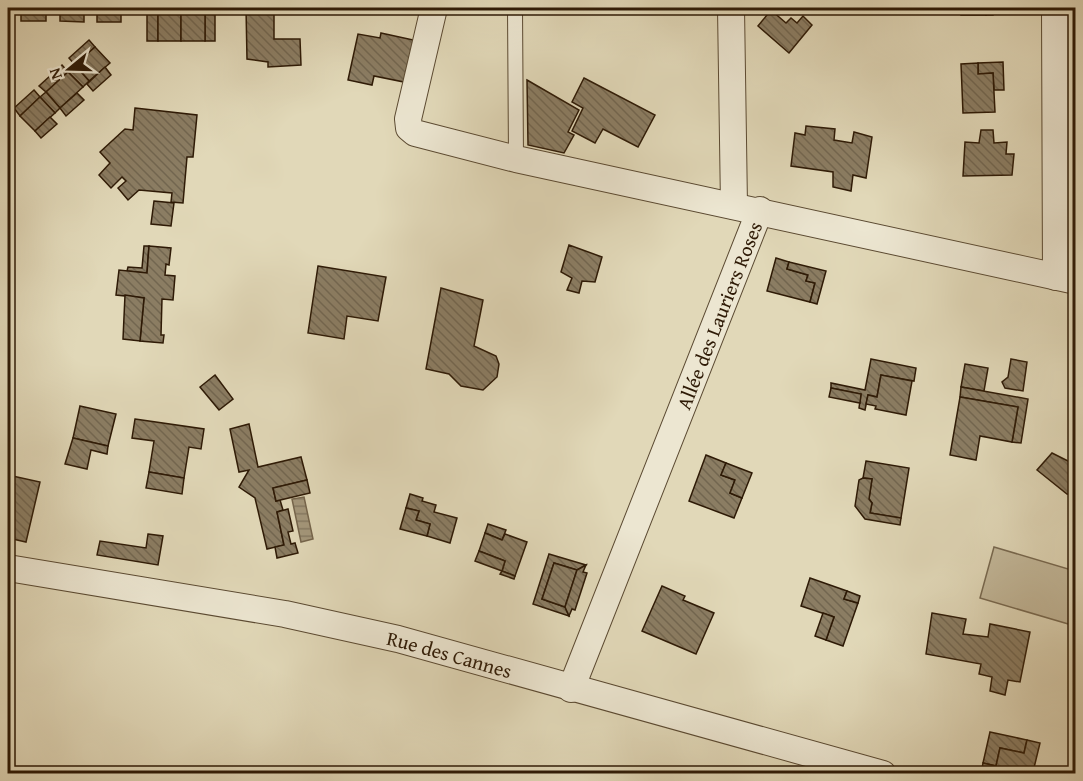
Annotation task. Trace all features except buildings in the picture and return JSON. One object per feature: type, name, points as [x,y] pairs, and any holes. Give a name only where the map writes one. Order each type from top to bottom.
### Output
[{"type":"street","points":[[434,8],[408,119],[409,128],[415,133],[516,159],[760,210]]},
{"type":"street","points":[[731,8],[734,206]]},
{"type":"street","points":[[1055,8],[1066,279]]},
{"type":"street","name":"Allée des Lauriers Roses","points":[[571,689],[760,210],[1066,279]]},
{"type":"street","name":"Rue des Cannes","points":[[8,568],[285,614],[398,639],[883,774]]},
{"type":"lane","points":[[515,8],[516,159]]},
{"type":"shaded area","points":[[304,497],[313,539],[301,542],[292,499]]},
{"type":"shaded area","points":[[994,547],[1075,571],[1075,626],[980,598]]}]
